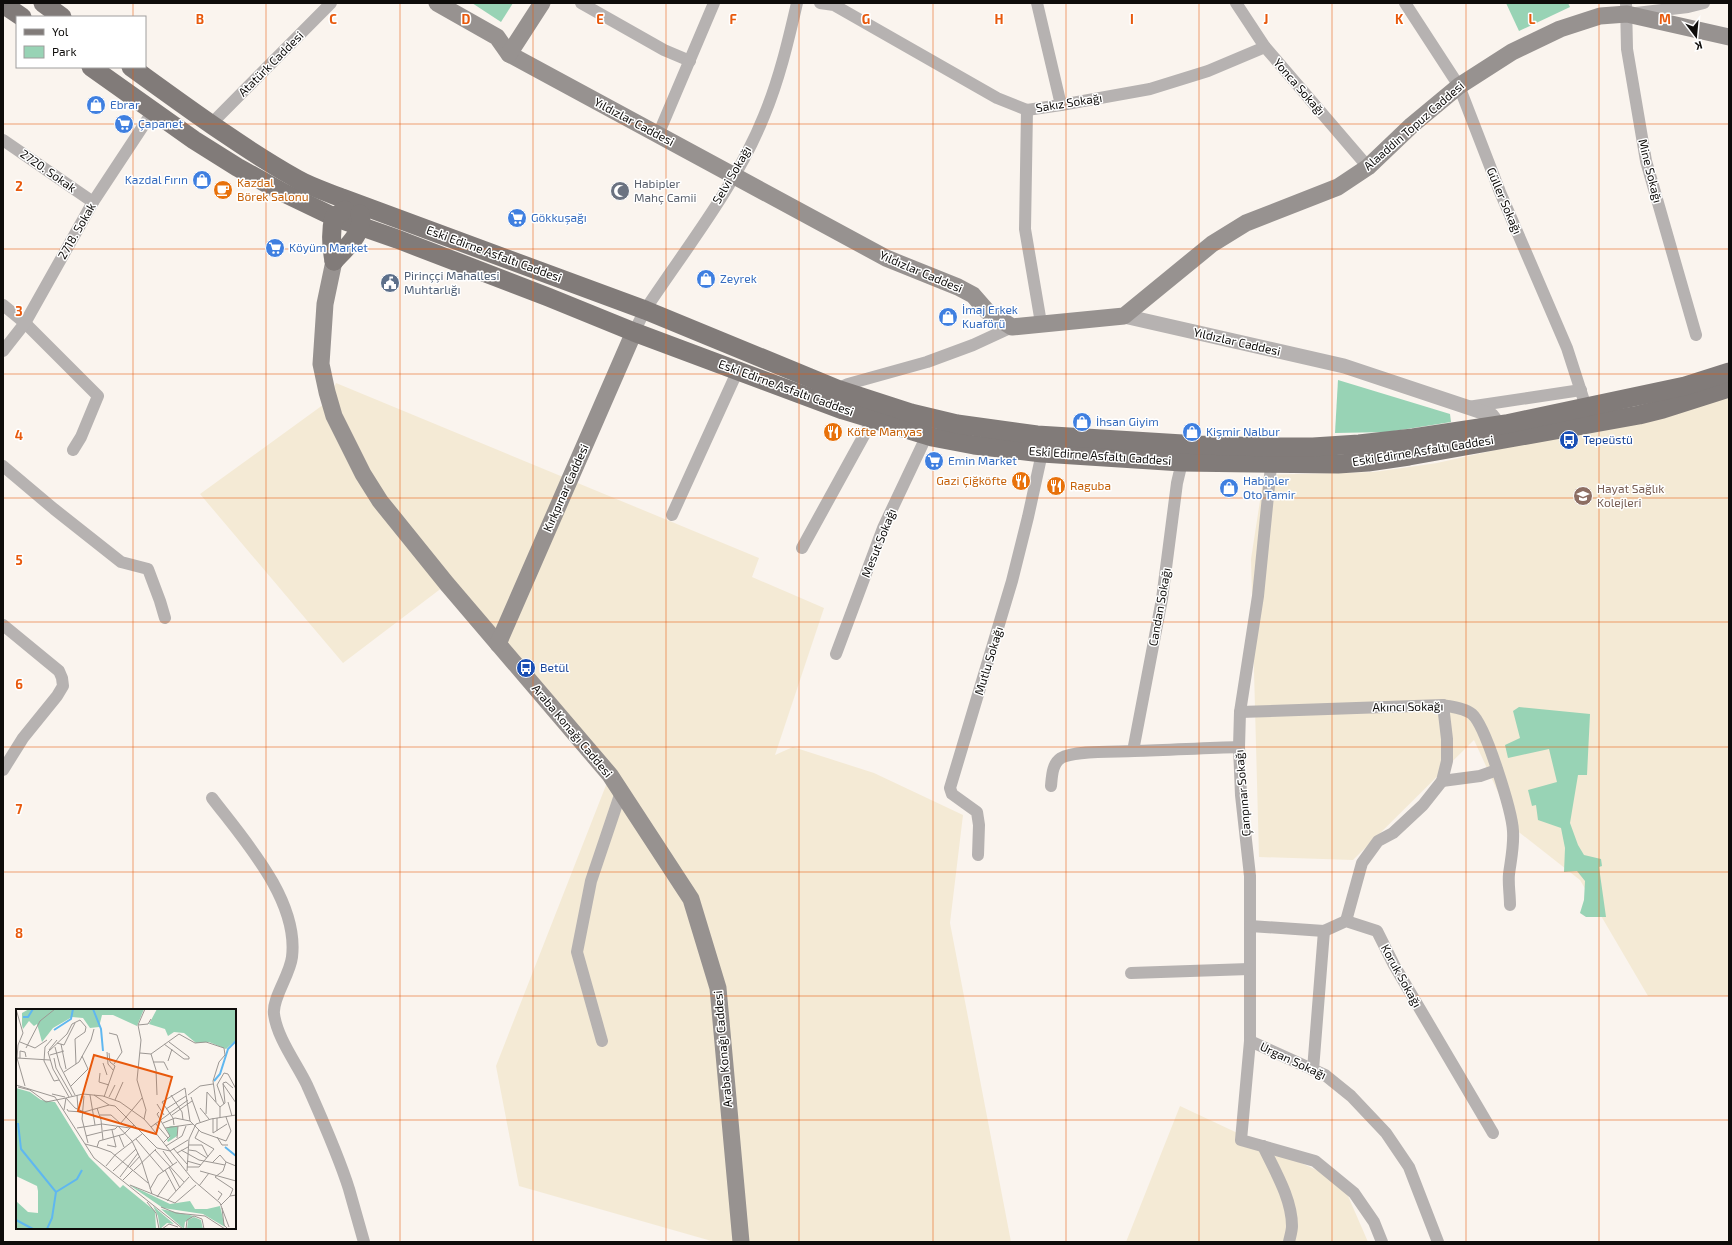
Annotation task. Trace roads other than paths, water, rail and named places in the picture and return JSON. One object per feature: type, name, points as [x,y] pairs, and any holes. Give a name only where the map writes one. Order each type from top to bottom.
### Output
[{"type":"main road","points":[[43,3],[61,16]]},
{"type":"main road","name":"Yıldızlar Caddesi","points":[[438,3],[496,36],[509,54],[886,258],[973,295],[987,311],[1012,327],[1124,316]]},
{"type":"main road","points":[[509,54],[542,3]]},
{"type":"main road","points":[[3,4],[21,16]]},
{"type":"main road","name":"Alaaddin Topuz Caddesi","points":[[1124,316],[1212,244],[1246,223],[1338,187],[1368,167],[1458,86],[1512,52],[1560,29],[1626,9],[1729,37]]},
{"type":"main road","name":"Eski Edirne Asfaltı Caddesi","points":[[93,68],[153,112],[237,167],[284,193],[334,217],[358,213],[414,229],[424,229],[645,310],[834,397],[873,419],[926,435],[974,445],[1042,453],[1182,462],[1272,456],[1313,447],[1500,432],[1585,407],[1685,386],[1729,372]]},
{"type":"main road","name":"Eski Edirne Asfaltı Caddesi","points":[[132,68],[210,125],[298,180],[358,213],[548,297],[634,332],[738,370],[834,397],[957,424],[1037,435],[1132,441],[1272,456]]},
{"type":"main road","points":[[334,261],[352,241],[358,213]]},
{"type":"main road","points":[[334,217],[331,238],[334,261]]},
{"type":"main road","name":"Araba Konağı Caddesi","points":[[334,261],[325,304],[321,364],[334,416],[363,474],[380,501],[447,584],[610,776],[691,899],[718,988],[741,1242]]},
{"type":"main road","name":"Kırkpınar Caddesi","points":[[498,644],[634,332]]},
{"type":"main road","name":"Eski Edirne Asfaltı Caddesi","points":[[1585,407],[1663,409],[1729,388]]},
{"type":"street","name":"Atatürk Caddesi","points":[[210,125],[331,3]]},
{"type":"street","points":[[581,3],[664,50],[690,60]]},
{"type":"street","points":[[658,135],[714,3]]},
{"type":"street","name":"Selvi Sokağı","points":[[634,332],[645,310],[734,177],[764,117],[784,58],[797,3]]},
{"type":"street","name":"Sakız Sokağı","points":[[820,3],[834,5],[997,98],[1027,110],[1150,89],[1208,71],[1265,47]]},
{"type":"street","points":[[1037,3],[1061,105]]},
{"type":"street","name":"Yonca Sokağı","points":[[1236,3],[1265,47],[1368,167]]},
{"type":"street","name":"Güller Sokağı","points":[[1404,3],[1458,86],[1500,192],[1567,348],[1585,407]]},
{"type":"street","points":[[1626,9],[1688,7],[1704,3]]},
{"type":"street","name":"Mine Sokağı","points":[[1626,9],[1627,49],[1646,161],[1696,335]]},
{"type":"street","points":[[1027,110],[1025,229],[1041,323]]},
{"type":"street","name":"2718. Sokak","points":[[3,351],[25,323],[93,202],[153,112]]},
{"type":"street","name":"2720. Sokak","points":[[3,140],[93,202]]},
{"type":"street","points":[[3,305],[25,323],[98,396],[81,437],[73,450]]},
{"type":"street","name":"Yıldızlar Caddesi","points":[[1124,316],[1344,366],[1491,414],[1500,432]]},
{"type":"street","points":[[834,397],[848,384],[927,362],[973,345],[1012,327]]},
{"type":"street","points":[[672,515],[738,370]]},
{"type":"street","points":[[1468,407],[1585,407]]},
{"type":"street","points":[[802,548],[873,419]]},
{"type":"street","name":"Mesut Sokağı","points":[[836,654],[883,528],[926,435]]},
{"type":"street","name":"Mutlu Sokağı","points":[[978,855],[979,825],[977,812],[952,794],[950,788],[1012,581],[1042,453]]},
{"type":"street","name":"Çanpınar Sokağı","points":[[1263,1146],[1241,1140],[1250,1041],[1250,876],[1240,795],[1239,747],[1240,712],[1258,596],[1272,456]]},
{"type":"street","name":"Candan Sokağı","points":[[1133,751],[1162,599],[1177,483],[1182,462]]},
{"type":"street","points":[[3,466],[121,562],[148,569],[165,618]]},
{"type":"street","points":[[3,625],[59,671],[63,686],[23,738],[3,770]]},
{"type":"street","points":[[1250,926],[1324,931],[1346,921],[1362,863],[1378,841],[1393,833],[1423,805],[1442,781],[1447,761],[1447,739],[1443,705]]},
{"type":"street","name":"Akıncı Sokağı","points":[[1240,712],[1443,705],[1462,709],[1472,714],[1480,723],[1497,770],[1512,822],[1513,852],[1509,874],[1510,905]]},
{"type":"street","points":[[1051,786],[1052,771],[1061,757],[1105,751],[1239,747]]},
{"type":"street","points":[[1442,781],[1474,777],[1497,770]]},
{"type":"street","points":[[602,1041],[577,952],[591,881],[621,792]]},
{"type":"street","points":[[212,798],[273,881],[281,898],[291,935],[292,956],[290,966],[275,1002],[274,1014],[282,1037],[306,1083],[349,1188],[364,1242]]},
{"type":"street","name":"Koruk Sokağı","points":[[1346,921],[1377,931],[1394,965],[1492,1132]]},
{"type":"street","points":[[1313,1070],[1324,931]]},
{"type":"street","points":[[1131,973],[1249,969]]},
{"type":"street","name":"Urgan Sokağı","points":[[1250,1041],[1325,1075],[1351,1096],[1386,1133],[1409,1167],[1438,1242]]},
{"type":"street","points":[[1263,1146],[1282,1186],[1289,1206],[1292,1227],[1289,1242]]},
{"type":"street","points":[[1263,1146],[1314,1161],[1326,1170],[1354,1193],[1374,1222],[1382,1242]]},
{"type":"place","name":"Ebrar","points":[[96,105]]},
{"type":"place","name":"Çapanet","points":[[124,124]]},
{"type":"place","name":"Kazdal Fırın","points":[[202,180]]},
{"type":"place","name":"Kazdal Börek Salonu","points":[[223,190]]},
{"type":"place","name":"Habipler Mahç Camii","points":[[620,191]]},
{"type":"place","name":"Gökkuşağı","points":[[517,218]]},
{"type":"place","name":"Köyüm Market","points":[[275,248]]},
{"type":"place","name":"Zeyrek","points":[[706,279]]},
{"type":"place","name":"Pirinççi Mahallesi Muhtarlığı","points":[[390,283]]},
{"type":"place","name":"İmaj Erkek Kuaförü","points":[[948,317]]},
{"type":"place","name":"İhsan Giyim","points":[[1082,422]]},
{"type":"place","name":"Köfte Manyas","points":[[833,432]]},
{"type":"place","name":"Kişmir Nalbur","points":[[1192,432]]},
{"type":"place","name":"Tepeüstü","points":[[1569,440]]},
{"type":"place","name":"Emin Market","points":[[934,461]]},
{"type":"place","name":"Gazi Çiğköfte","points":[[1021,481]]},
{"type":"place","name":"Raguba","points":[[1056,486]]},
{"type":"place","name":"Habipler Oto Tamir","points":[[1229,488]]},
{"type":"place","name":"Hayat Sağlık Kolejleri","points":[[1583,496]]},
{"type":"place","name":"Betül","points":[[526,668]]}]
